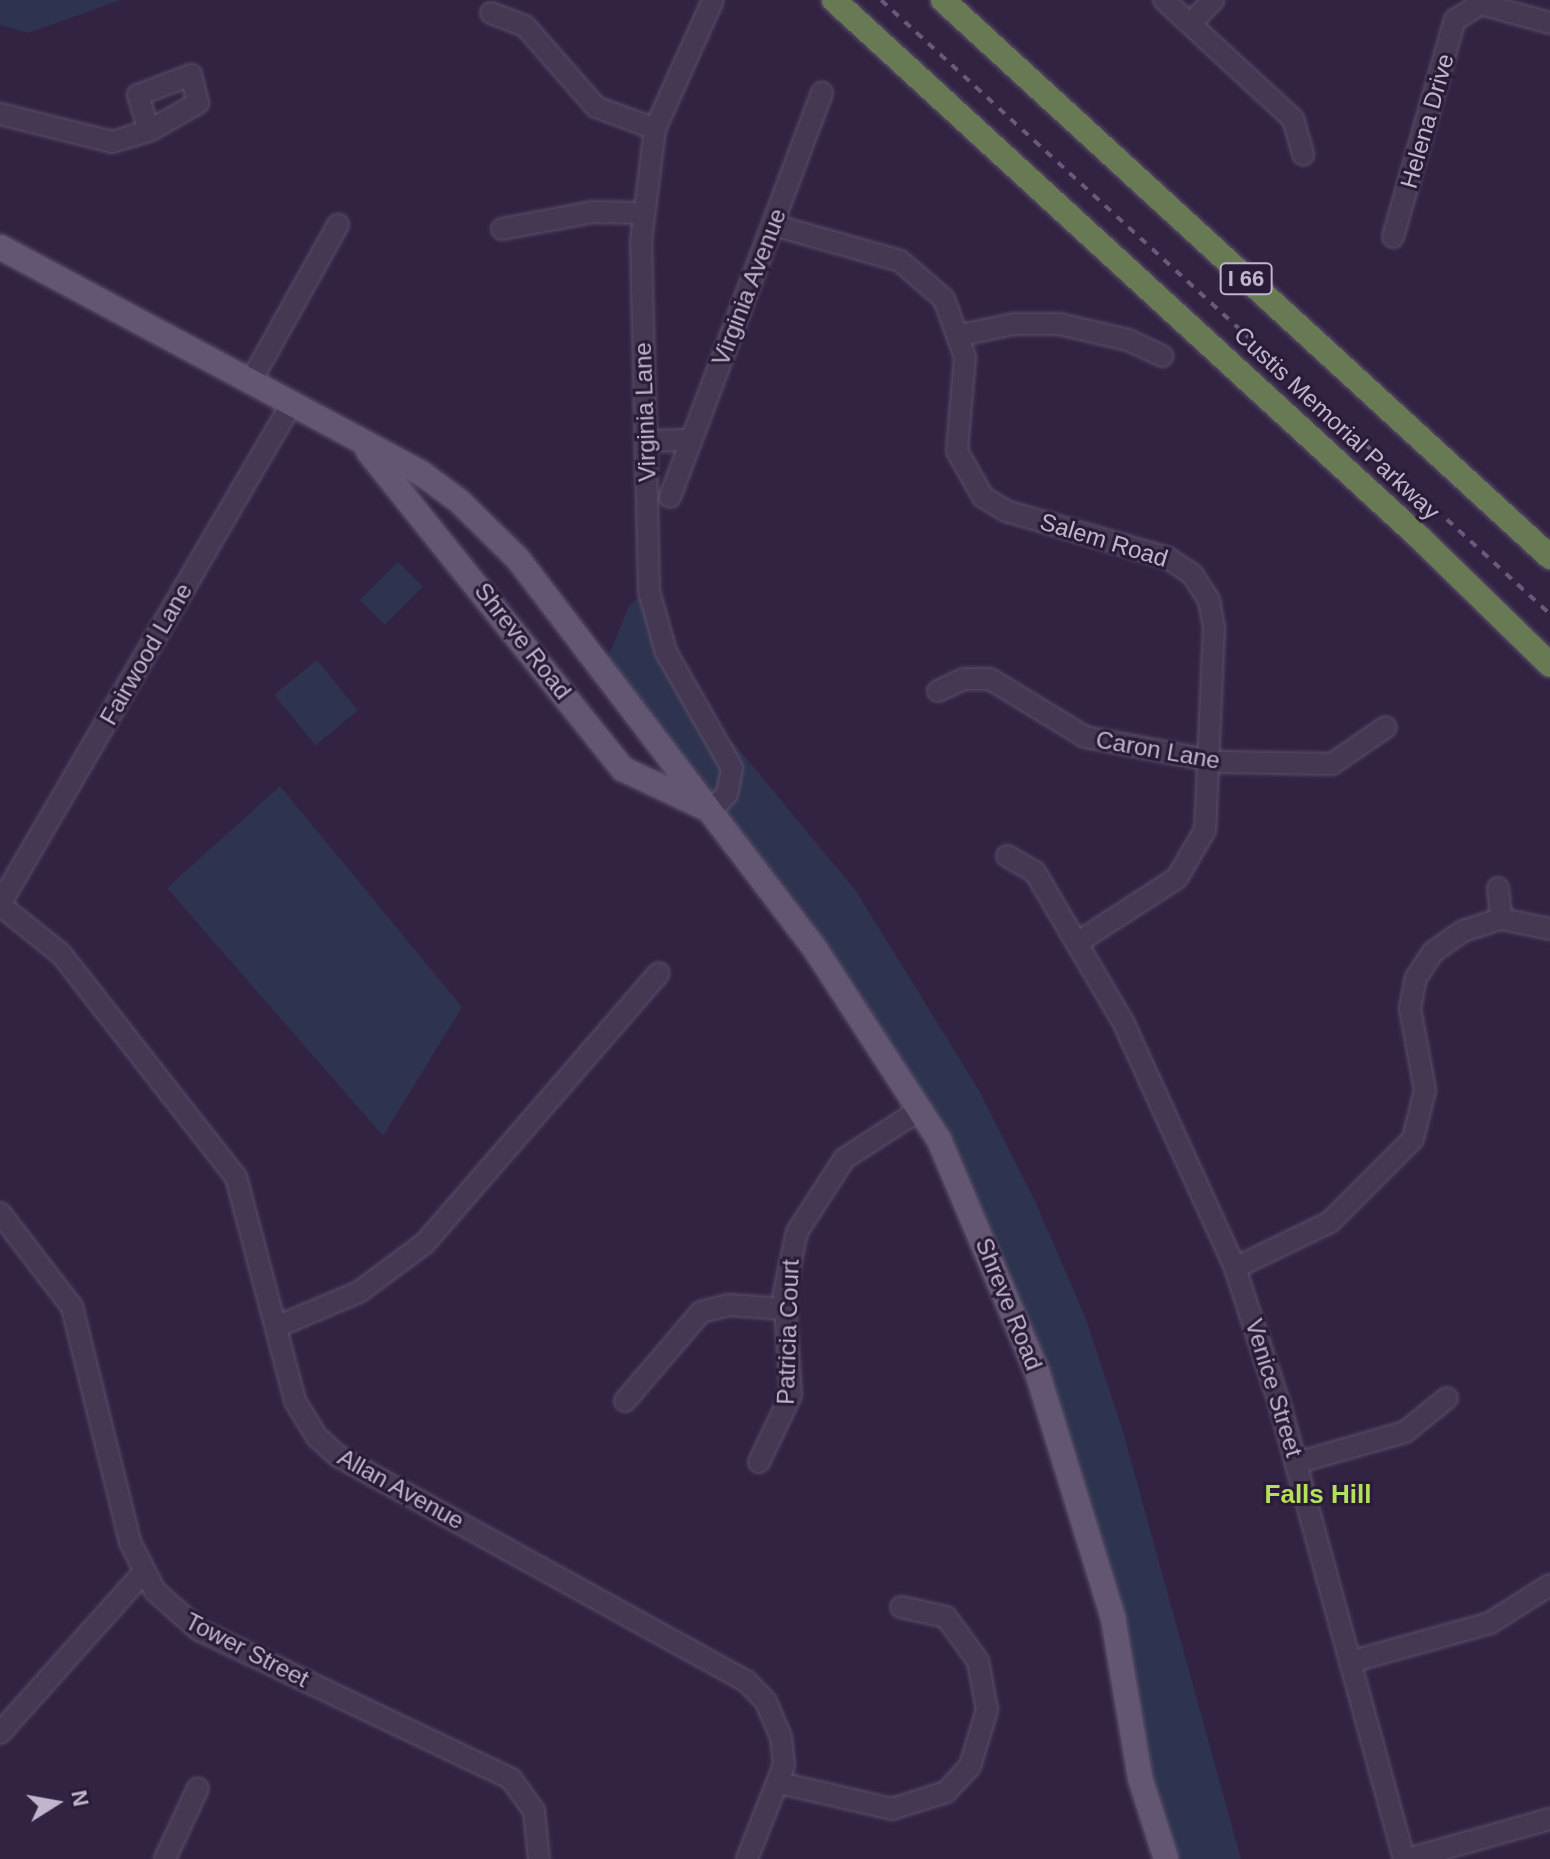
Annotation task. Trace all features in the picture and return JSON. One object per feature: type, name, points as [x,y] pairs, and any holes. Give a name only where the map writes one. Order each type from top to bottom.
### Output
[{"type":"highway","name":"Custis Memorial Parkway","points":[[834,0],[1419,537],[1550,665]]},
{"type":"highway","name":"Custis Memorial Parkway","points":[[943,0],[1550,557]]},
{"type":"main road","name":"Shreve Road","points":[[0,247],[434,482],[499,537],[711,811],[921,1109],[1000,1278],[1054,1424],[1113,1618],[1140,1778],[1166,1859]]},
{"type":"main road","name":"Shreve Road","points":[[357,440],[414,502],[623,769],[711,811]]},
{"type":"main road","points":[[654,785],[668,784],[679,767]]},
{"type":"street","name":"Virginia Lane","points":[[711,811],[727,794],[732,768],[666,652],[652,611],[641,213],[655,129],[713,0]]},
{"type":"street","points":[[1164,0],[1293,119],[1303,155]]},
{"type":"street","points":[[1191,23],[1213,0]]},
{"type":"street","name":"Helena Drive","points":[[1393,237],[1455,20],[1466,8],[1481,4],[1550,23]]},
{"type":"street","points":[[491,13],[525,26],[596,107],[655,129]]},
{"type":"street","name":"Virginia Avenue","points":[[670,497],[822,93]]},
{"type":"street","points":[[0,114],[112,142],[149,131]]},
{"type":"street","points":[[502,229],[593,212],[641,213]]},
{"type":"street","points":[[251,381],[338,225]]},
{"type":"street","name":"Salem Road","points":[[773,225],[900,261],[932,284],[961,335],[965,382],[957,451],[973,487],[1006,511],[1168,558],[1201,586],[1214,627],[1211,760],[1205,830],[1189,864],[1158,895],[1078,942]]},
{"type":"street","points":[[961,335],[1014,324],[1059,324],[1128,340],[1162,356]]},
{"type":"street","name":"Fairwood Lane","points":[[0,905],[292,403]]},
{"type":"street","points":[[646,441],[690,440]]},
{"type":"street","name":"Caron Lane","points":[[938,691],[964,679],[990,679],[1085,737],[1211,760],[1332,764],[1386,727]]},
{"type":"street","name":"Venice Street","points":[[1007,856],[1035,872],[1078,942],[1162,1096],[1235,1268],[1296,1463],[1406,1859]]},
{"type":"street","points":[[1498,888],[1501,919]]},
{"type":"street","name":"Allan Avenue","points":[[0,905],[61,954],[236,1177],[299,1411],[331,1451],[746,1681],[778,1728],[780,1783],[747,1859]]},
{"type":"street","points":[[1235,1268],[1330,1222],[1404,1152],[1424,1107],[1410,1008],[1416,978],[1445,941],[1501,919],[1550,929]]},
{"type":"street","points":[[276,1327],[376,1283],[425,1243],[659,973]]},
{"type":"street","name":"Patricia Court","points":[[759,1462],[791,1395],[785,1309],[790,1250],[831,1175],[875,1134],[921,1109]]},
{"type":"street","name":"Tower Street","points":[[0,1213],[72,1307],[143,1573],[167,1605],[199,1630],[511,1779],[534,1811],[539,1859]]},
{"type":"street","points":[[625,1401],[701,1312],[729,1305],[785,1309]]},
{"type":"street","points":[[1296,1463],[1405,1432],[1447,1398]]},
{"type":"street","points":[[0,1733],[143,1573]]},
{"type":"street","points":[[1350,1662],[1490,1623],[1550,1585]]},
{"type":"street","points":[[780,1783],[892,1809],[946,1792],[970,1766],[987,1710],[978,1661],[946,1617],[901,1607]]},
{"type":"street","points":[[165,1859],[198,1788]]},
{"type":"street","points":[[1406,1859],[1550,1819]]},
{"type":"shaded area","points":[[0,0],[121,0],[28,33],[0,25]]},
{"type":"shaded area","points":[[398,562],[423,587],[385,625],[360,600]]},
{"type":"shaded area","points":[[641,595],[721,761],[732,741],[856,891],[977,1087],[1035,1201],[1086,1319],[1122,1428],[1241,1859],[1173,1859],[1153,1805],[1124,1640],[932,1111],[867,1005],[733,828],[711,789],[606,662],[629,606]]},
{"type":"shaded area","points":[[317,660],[358,711],[315,745],[274,695]]},
{"type":"shaded area","points":[[280,786],[462,1007],[383,1136],[167,888]]},
{"type":"railway","points":[[881,0],[1550,614]]},
{"type":"district","name":"Falls Hill","points":[[1318,1495]]}]
